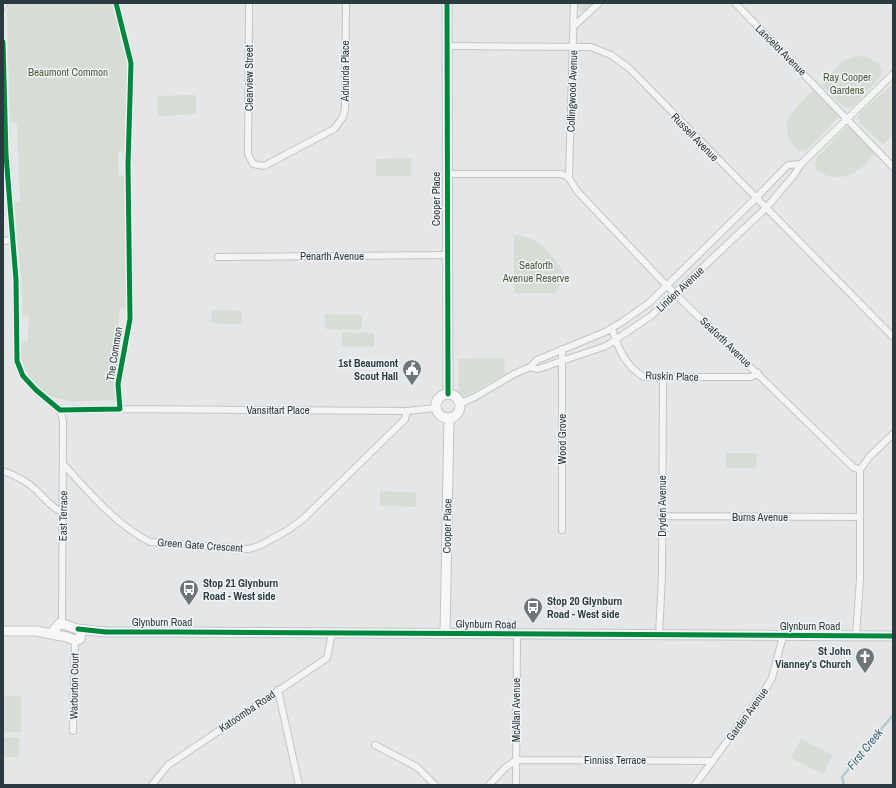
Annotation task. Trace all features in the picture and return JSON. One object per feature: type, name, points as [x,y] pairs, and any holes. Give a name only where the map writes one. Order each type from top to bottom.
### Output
[{"type":"street","name":"The Common","points":[[116,3],[131,63],[128,165],[130,318],[118,384],[120,409]]},
{"type":"street","name":"Clearview Street","points":[[248,154],[249,3]]},
{"type":"street","name":"Adnunda Place","points":[[248,154],[253,164],[264,166],[334,129],[343,117],[345,108],[346,3]]},
{"type":"street","name":"Cooper Place","points":[[447,3],[446,255],[448,394]]},
{"type":"street","name":"Collingwood Avenue","points":[[570,178],[574,3]]},
{"type":"street","points":[[574,26],[599,3]]},
{"type":"street","name":"Lancelot Avenue","points":[[735,3],[893,167]]},
{"type":"street","points":[[3,42],[6,155],[16,280],[17,361],[23,376],[31,385],[60,410],[120,409]]},
{"type":"street","name":"Russell Avenue","points":[[448,46],[591,47],[611,55],[630,69],[893,337]]},
{"type":"street","name":"Linden Avenue","points":[[530,367],[538,369],[616,341],[651,316],[766,208],[801,164],[893,74]]},
{"type":"street","name":"Linden Avenue","points":[[460,404],[514,374],[530,367],[537,360],[612,329],[648,302],[756,198],[788,165],[801,164]]},
{"type":"street","points":[[446,174],[562,174],[570,178]]},
{"type":"street","name":"Seaforth Avenue","points":[[570,178],[577,191],[666,285],[853,467],[860,470]]},
{"type":"street","points":[[3,242],[13,238]]},
{"type":"street","name":"Penarth Avenue","points":[[218,257],[446,255]]},
{"type":"street","name":"Ruskin Place","points":[[612,329],[625,360],[633,370],[644,376],[751,377],[758,373]]},
{"type":"street","name":"Wood Grove","points":[[562,349],[562,530]]},
{"type":"street","name":"Dryden Avenue","points":[[659,635],[662,575],[661,516],[663,377]]},
{"type":"street","points":[[448,394],[455,397],[460,404],[458,412],[449,418],[440,416],[436,408],[438,398],[448,394]]},
{"type":"street","name":"Vansittart Place","points":[[120,409],[407,411],[436,408]]},
{"type":"street","name":"East Terrace","points":[[58,628],[64,465],[63,421],[60,410]]},
{"type":"street","name":"Green Gate Crescent","points":[[64,465],[105,508],[140,537],[150,542],[248,549],[271,540],[303,519],[405,419],[407,411]]},
{"type":"street","name":"Cooper Place","points":[[445,634],[449,418]]},
{"type":"street","points":[[856,636],[860,578],[860,470],[869,457],[893,434]]},
{"type":"street","points":[[3,471],[14,475],[35,489],[48,503],[62,512]]},
{"type":"street","name":"Burns Avenue","points":[[661,516],[859,517]]},
{"type":"street","points":[[3,631],[36,631],[68,627],[78,636]]},
{"type":"street","points":[[58,628],[67,636],[78,636]]},
{"type":"street","name":"Glynburn Road","points":[[78,636],[106,632],[893,636]]},
{"type":"street","name":"Katoomba Road","points":[[152,785],[168,765],[327,658],[332,633]]},
{"type":"street","name":"McAllan Avenue","points":[[516,785],[517,635]]},
{"type":"street","name":"Warburton Court","points":[[73,731],[78,636]]},
{"type":"street","name":"Garden Avenue","points":[[695,785],[766,688],[773,674],[783,636]]},
{"type":"street","points":[[278,690],[299,785]]},
{"type":"street","points":[[375,745],[417,767],[435,785]]},
{"type":"street","points":[[489,785],[504,768],[516,760]]},
{"type":"street","name":"Finniss Terrace","points":[[516,760],[713,761]]},
{"type":"green space","name":"Beaumont Common","points":[[8,3],[114,3],[115,17],[126,57],[128,80],[128,104],[124,151],[118,152],[118,175],[124,176],[126,308],[120,307],[118,331],[124,333],[115,379],[115,400],[72,401],[51,396],[36,384],[25,367],[22,358],[20,350],[21,341],[28,341],[29,316],[22,315],[22,285],[14,202],[20,201],[17,123],[10,121]]},
{"type":"green space","points":[[577,3],[594,3],[584,12],[579,11]]},
{"type":"green space","name":"Ray Cooper Gardens","points":[[857,56],[875,61],[879,64],[881,72],[880,77],[852,107],[847,108],[842,106],[823,86],[822,82],[843,61]]},
{"type":"green space","name":"Ray Cooper Gardens","points":[[893,84],[893,135],[883,144],[860,123],[858,117],[860,113]]},
{"type":"green space","name":"Ray Cooper Gardens","points":[[812,91],[816,91],[839,117],[808,149],[799,151],[795,148],[788,136],[788,121],[794,110]]},
{"type":"green space","points":[[196,95],[196,114],[158,116],[157,96]]},
{"type":"green space","name":"Ray Cooper Gardens","points":[[846,127],[852,127],[874,150],[874,153],[862,167],[848,176],[832,177],[815,169],[816,159]]},
{"type":"green space","points":[[411,158],[411,176],[376,176],[376,159]]},
{"type":"green space","name":"Seaforth Avenue Reserve","points":[[514,235],[524,236],[539,243],[550,254],[566,276],[555,293],[514,293]]},
{"type":"green space","points":[[212,310],[242,311],[241,324],[211,323]]},
{"type":"green space","points":[[325,314],[362,315],[361,330],[325,329]]},
{"type":"green space","points":[[342,332],[374,333],[374,347],[342,346]]},
{"type":"green space","points":[[504,358],[505,374],[464,397],[458,396],[459,359]]},
{"type":"green space","points":[[726,453],[757,453],[756,468],[726,468]]},
{"type":"green space","points":[[380,491],[416,493],[416,507],[380,505]]},
{"type":"green space","points":[[3,696],[21,696],[21,732],[3,732]]},
{"type":"green space","points":[[3,737],[19,738],[19,757],[3,757]]},
{"type":"green space","points":[[801,739],[833,755],[823,774],[791,758]]},
{"type":"waterway","name":"First Creek","points":[[844,785],[842,777],[893,715]]},
{"type":"cycle path","points":[[3,42],[6,155],[16,280],[17,361],[23,376],[36,390],[60,410],[120,409],[118,384],[130,319],[128,165],[131,63],[116,3]]},
{"type":"cycle path","points":[[447,3],[448,394]]},
{"type":"cycle path","points":[[78,629],[106,632],[893,636]]},
{"type":"place","name":"1st Beaumont Scout Hall","points":[[412,386]]},
{"type":"place","name":"Stop 21 Glynburn Road - West side","points":[[189,606]]},
{"type":"place","name":"Stop 20 Glynburn Road - West side","points":[[533,624]]},
{"type":"place","name":"St John Vianney's Church","points":[[865,674]]}]
